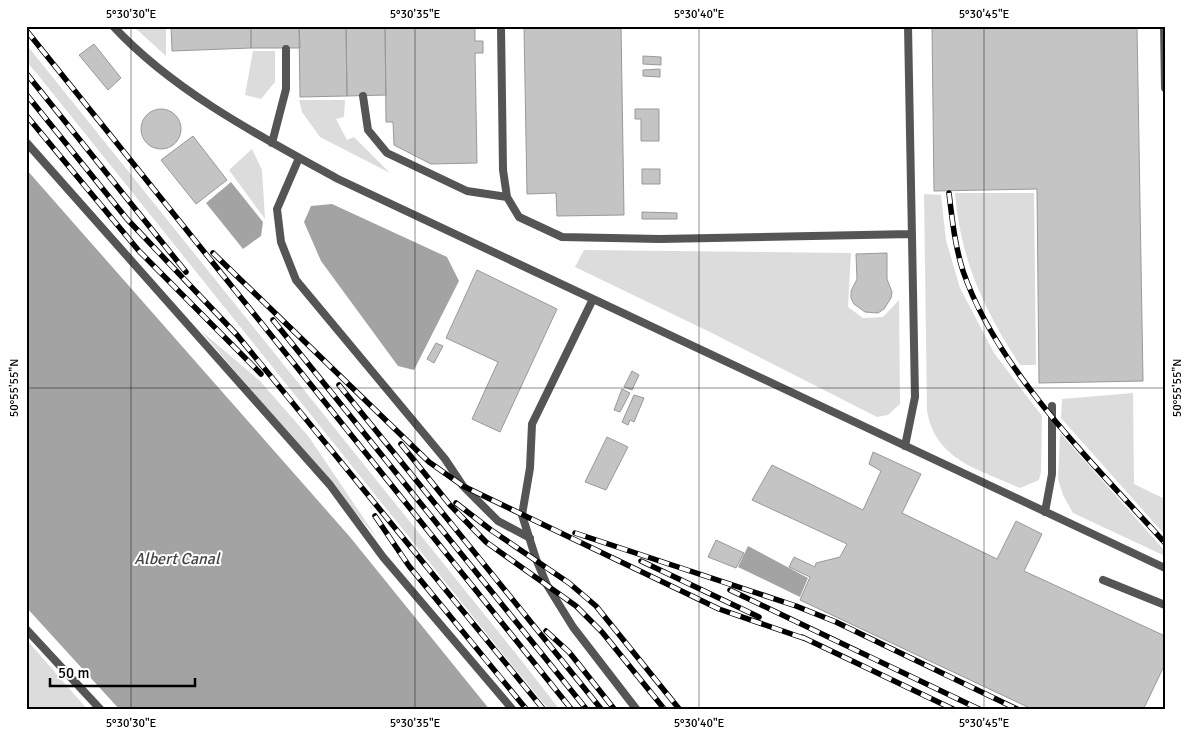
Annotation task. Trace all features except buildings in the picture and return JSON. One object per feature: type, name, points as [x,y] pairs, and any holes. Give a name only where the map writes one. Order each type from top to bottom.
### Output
[{"type":"lane","points":[[113,26],[135,50],[190,91],[272,143],[338,179],[1165,568]]},
{"type":"lane","points":[[501,26],[503,170],[507,197],[519,217],[562,237],[660,239],[912,234]]},
{"type":"lane","points":[[906,446],[915,397],[908,26]]},
{"type":"lane","points":[[1164,26],[1165,88]]},
{"type":"lane","points":[[272,143],[286,89],[286,49]]},
{"type":"lane","points":[[363,96],[368,130],[387,154],[467,191],[507,197]]},
{"type":"lane","points":[[26,142],[330,485],[383,557],[513,710]]},
{"type":"lane","points":[[299,158],[277,209],[282,242],[296,280],[444,459],[463,486],[498,521],[530,538]]},
{"type":"lane","points":[[593,300],[532,424],[530,468],[522,515],[547,585],[573,627],[637,710]]},
{"type":"lane","points":[[1045,512],[1052,474],[1052,406]]},
{"type":"lane","points":[[1103,580],[1165,605]]},
{"type":"lane","points":[[26,629],[101,710]]},
{"type":"shaded area","points":[[133,26],[166,26],[166,56]]},
{"type":"shaded area","points":[[26,44],[560,710],[549,710],[511,664],[26,61]]},
{"type":"shaded area","points":[[253,51],[275,51],[275,82],[261,99],[245,95]]},
{"type":"shaded area","points":[[299,100],[345,100],[344,117],[336,119],[347,140],[354,137],[390,173],[320,137],[302,112]]},
{"type":"shaded area","points":[[252,149],[262,170],[265,219],[229,170]]},
{"type":"shaded area","points":[[955,193],[1034,193],[1036,365],[1020,365],[995,324],[985,303],[968,262],[962,241]]},
{"type":"shaded area","points":[[924,194],[941,195],[946,240],[960,288],[994,353],[1042,416],[1041,472],[1039,480],[1020,488],[962,461],[940,441],[932,428],[927,411]]},
{"type":"shaded area","points":[[584,250],[851,253],[848,307],[863,318],[883,317],[899,300],[900,404],[888,415],[877,417],[712,333],[575,267]]},
{"type":"shaded area","points":[[200,330],[260,381],[309,437],[377,538]]},
{"type":"shaded area","points":[[1133,393],[1134,484],[1165,499],[1165,535],[1061,418],[1062,399]]},
{"type":"shaded area","points":[[1060,433],[1165,551],[1165,556],[1073,513],[1063,495],[1058,479]]},
{"type":"shaded area","points":[[26,639],[88,710],[29,710],[26,706]]},
{"type":"water","name":"Albert Canal","points":[[26,169],[350,537],[490,710],[120,710],[26,607]]},
{"type":"water","points":[[231,182],[263,222],[261,236],[243,249],[206,203]]},
{"type":"water","points":[[332,204],[447,257],[459,281],[414,370],[398,366],[321,261],[304,222],[311,206]]},
{"type":"water","points":[[748,546],[808,578],[800,597],[738,567]]},
{"type":"railway","points":[[26,30],[572,710]]},
{"type":"railway","points":[[26,73],[186,272]]},
{"type":"railway","points":[[26,94],[127,219],[237,335],[544,710]]},
{"type":"railway","points":[[26,115],[139,251],[261,374]]},
{"type":"railway","points":[[949,193],[960,262],[979,308],[999,345],[1050,415],[1165,543]]},
{"type":"railway","points":[[213,253],[429,462],[463,486],[719,609],[806,639]]},
{"type":"railway","points":[[273,320],[587,710]]},
{"type":"railway","points":[[339,385],[602,710]]},
{"type":"railway","points":[[401,444],[450,505],[486,542],[576,606],[602,632],[665,710]]},
{"type":"railway","points":[[456,503],[491,530],[569,583],[596,606],[680,710]]},
{"type":"railway","points":[[375,516],[409,566],[527,710]]},
{"type":"railway","points":[[575,533],[796,606],[836,622],[1019,710]]},
{"type":"railway","points":[[641,561],[759,617]]},
{"type":"railway","points":[[730,590],[981,710]]},
{"type":"railway","points":[[546,631],[569,652],[615,710]]},
{"type":"railway","points":[[802,637],[955,710]]}]
